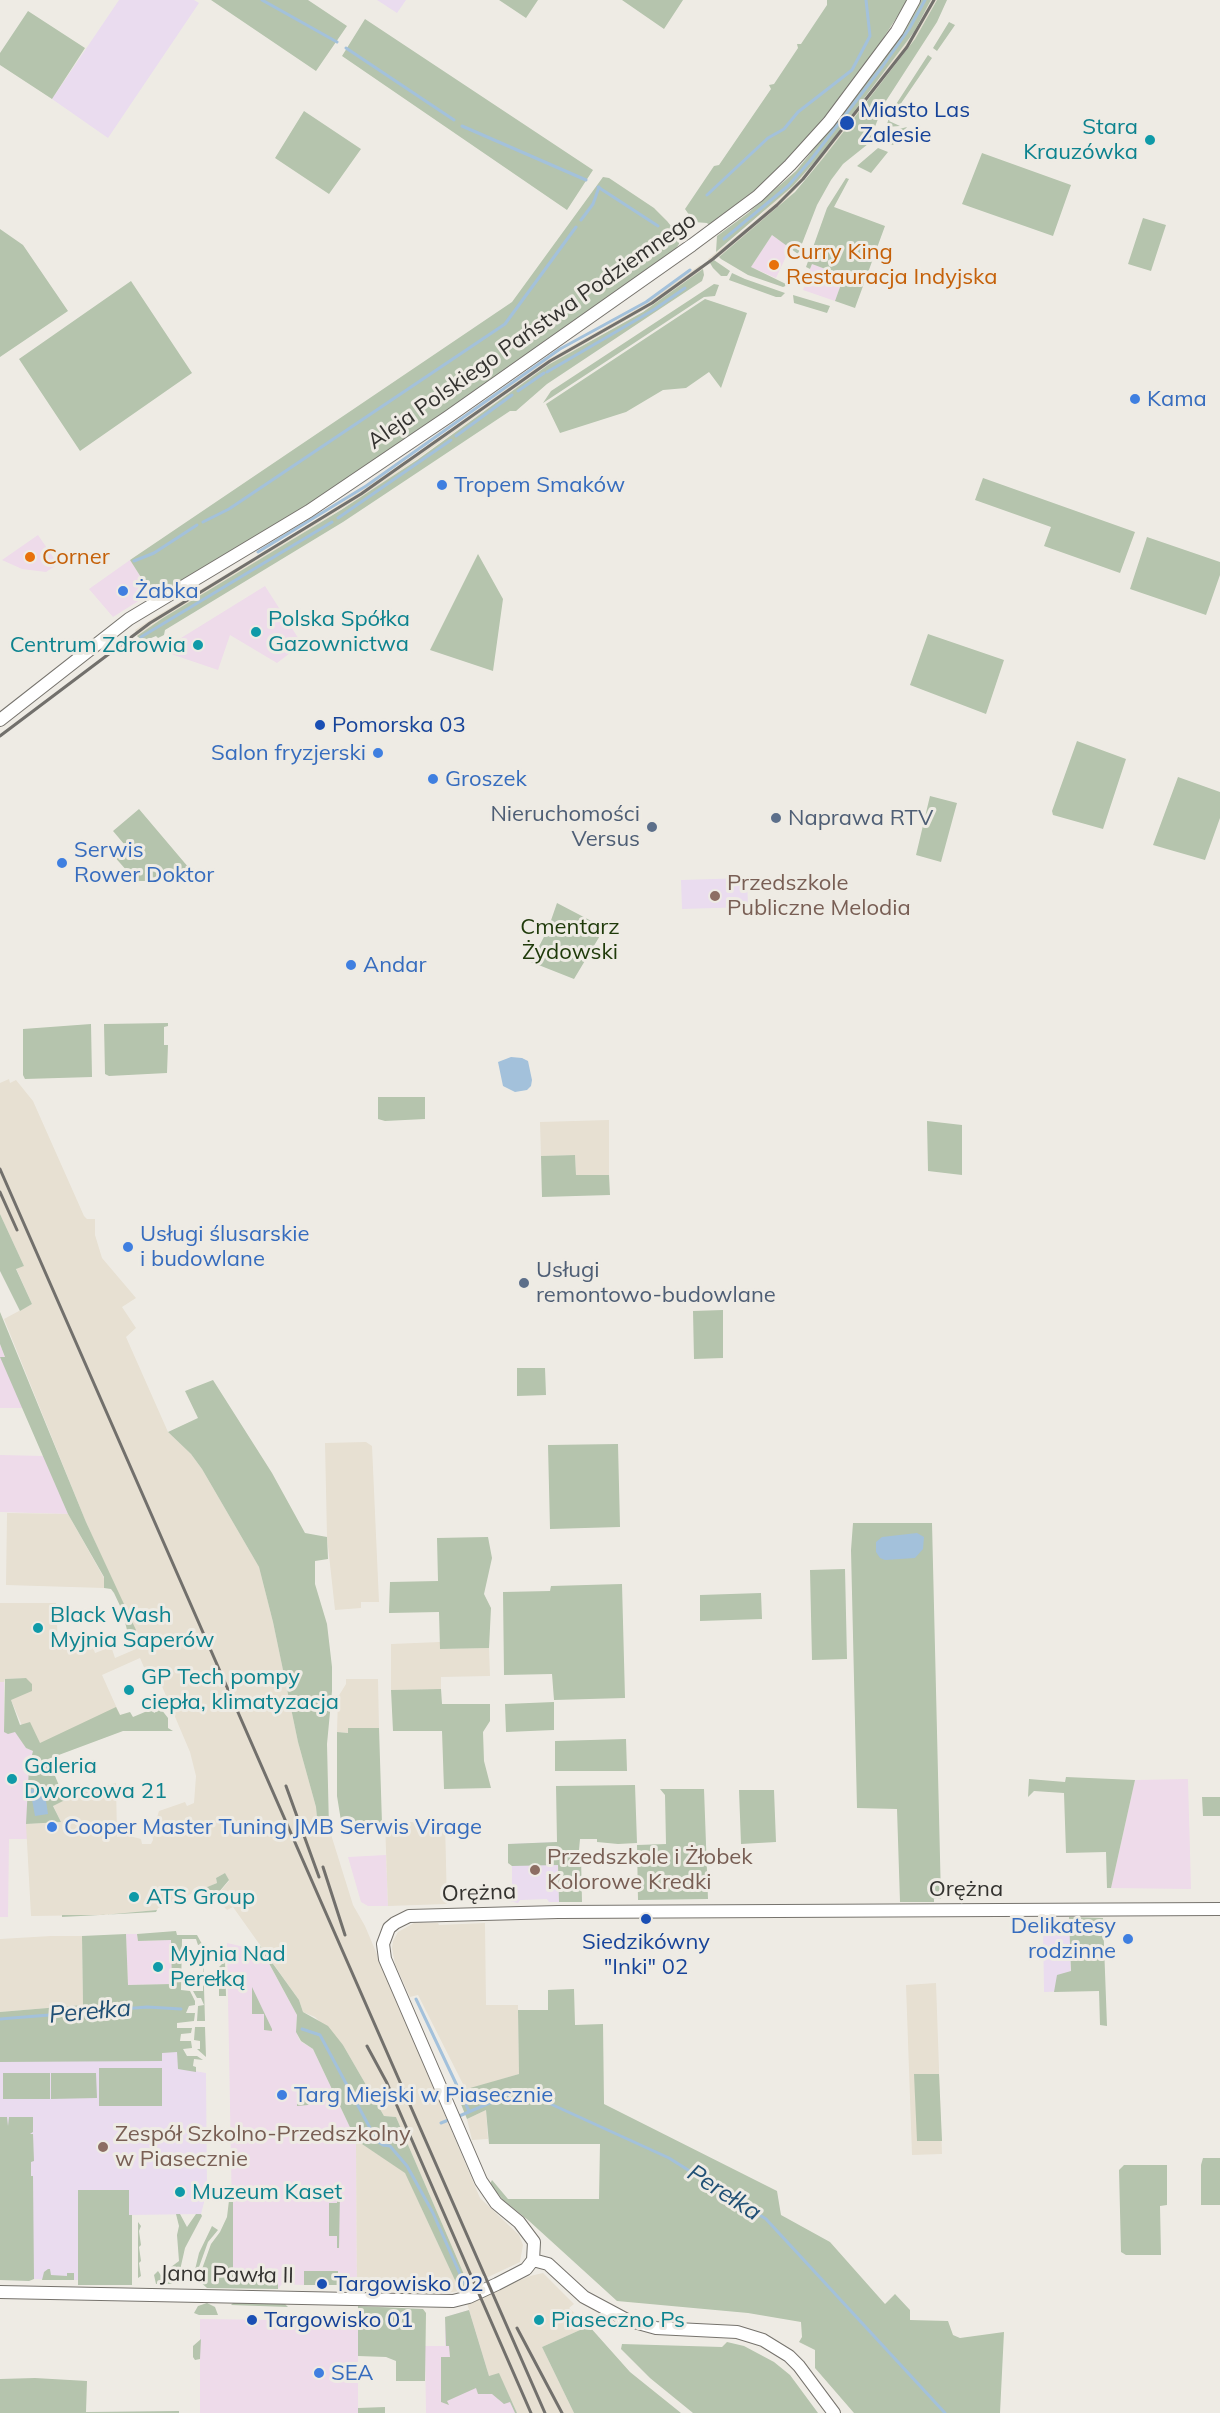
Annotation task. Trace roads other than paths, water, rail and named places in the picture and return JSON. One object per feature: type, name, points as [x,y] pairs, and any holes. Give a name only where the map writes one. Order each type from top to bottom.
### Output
[{"type":"street","name":"Aleja Polskiego Państwa Podziemnego","points":[[0,720],[143,610],[309,511],[439,424],[758,196],[829,122],[897,31],[914,0]]},
{"type":"street","name":"Orężna","points":[[533,2260],[534,2242],[530,2234],[489,2195],[443,2095],[383,1952],[385,1936],[395,1923],[409,1916],[540,1912],[1220,1909]]},
{"type":"street","name":"Jana Pawła II","points":[[0,2292],[453,2301],[469,2297],[510,2279],[526,2269],[533,2260]]},
{"type":"street","points":[[533,2260],[548,2265],[584,2297],[627,2320],[656,2328],[737,2332],[763,2340],[789,2356],[834,2413]]},
{"type":"water","points":[[511,1057],[528,1061],[532,1080],[527,1090],[515,1092],[503,1086],[498,1062]]},
{"type":"water","points":[[917,1533],[924,1537],[923,1549],[915,1558],[885,1560],[880,1558],[876,1552],[876,1542],[882,1537]]},
{"type":"water","points":[[44,1788],[48,1814],[35,1816],[30,1789]]},
{"type":"waterway","points":[[262,0],[337,42]]},
{"type":"waterway","points":[[707,195],[768,138],[784,129],[798,112],[852,70],[870,36],[866,0]]},
{"type":"waterway","points":[[724,239],[788,186],[810,161],[882,67],[909,29],[925,0]]},
{"type":"waterway","points":[[346,48],[454,120]]},
{"type":"waterway","points":[[462,126],[586,180]]},
{"type":"waterway","points":[[598,187],[658,226]]},
{"type":"waterway","points":[[581,220],[593,204],[599,187]]},
{"type":"waterway","points":[[203,522],[229,509],[505,324],[576,227]]},
{"type":"waterway","points":[[258,552],[366,486],[560,349],[646,302],[690,270]]},
{"type":"waterway","points":[[547,372],[655,309],[685,288]]},
{"type":"waterway","points":[[518,391],[544,373]]},
{"type":"waterway","points":[[456,436],[512,395]]},
{"type":"waterway","points":[[338,518],[451,440]]},
{"type":"waterway","points":[[141,637],[332,522]]},
{"type":"waterway","points":[[134,561],[154,553],[197,525]]},
{"type":"waterway","points":[[416,1999],[469,2111]]},
{"type":"waterway","name":"Perełka","points":[[0,2019],[147,2007],[181,2009]]},
{"type":"waterway","name":"Perełka","points":[[302,2029],[320,2035],[377,2141],[390,2146],[407,2166],[433,2213],[464,2283]]},
{"type":"waterway","name":"Perełka","points":[[457,2117],[520,2090],[669,2158],[766,2219],[945,2413]]},
{"type":"waterway","name":"Perełka","points":[[441,2123],[451,2119]]},
{"type":"railway","points":[[0,736],[150,623],[361,494],[550,361],[652,303],[713,259],[777,205],[803,179],[907,47],[934,0]]},
{"type":"railway","points":[[0,1169],[545,2413]]},
{"type":"railway","points":[[0,1192],[17,1230]]},
{"type":"railway","points":[[286,1786],[319,1877]]},
{"type":"railway","points":[[323,1867],[345,1935]]},
{"type":"railway","points":[[367,2046],[387,2083],[531,2413]]},
{"type":"railway","points":[[517,2328],[562,2413]]},
{"type":"place","name":"Miasto Las Zalesie","points":[[847,123]]},
{"type":"place","name":"Stara Krauzówka","points":[[1150,140]]},
{"type":"place","name":"Curry King Restauracja Indyjska","points":[[774,265]]},
{"type":"place","name":"Kama","points":[[1135,399]]},
{"type":"place","name":"Tropem Smaków","points":[[442,485]]},
{"type":"place","name":"Corner","points":[[30,557]]},
{"type":"place","name":"Żabka","points":[[123,591]]},
{"type":"place","name":"Polska Spółka Gazownictwa","points":[[256,632]]},
{"type":"place","name":"Centrum Zdrowia","points":[[198,645]]},
{"type":"place","name":"Pomorska 03","points":[[320,725]]},
{"type":"place","name":"Salon fryzjerski","points":[[378,753]]},
{"type":"place","name":"Groszek","points":[[433,779]]},
{"type":"place","name":"Naprawa RTV","points":[[776,818]]},
{"type":"place","name":"Nieruchomości Versus","points":[[652,827]]},
{"type":"place","name":"Serwis Rower Doktor","points":[[62,863]]},
{"type":"place","name":"Przedszkole Publiczne Melodia","points":[[715,896]]},
{"type":"place","name":"Andar","points":[[351,965]]},
{"type":"place","name":"Usługi ślusarskie i budowlane","points":[[128,1247]]},
{"type":"place","name":"Usługi remontowo-budowlane","points":[[524,1283]]},
{"type":"place","name":"Black Wash Myjnia Saperów","points":[[38,1628]]},
{"type":"place","name":"GP Tech pompy ciepła, klimatyzacja","points":[[129,1690]]},
{"type":"place","name":"Galeria Dworcowa 21","points":[[12,1779]]},
{"type":"place","name":"Cooper Master Tuning JMB Serwis Virage","points":[[52,1827]]},
{"type":"place","name":"Przedszkole i Żłobek Kolorowe Kredki","points":[[535,1870]]},
{"type":"place","name":"ATS Group","points":[[134,1897]]},
{"type":"place","name":"Siedzikówny \"Inki\" 02","points":[[646,1919]]},
{"type":"place","name":"Delikatesy rodzinne","points":[[1128,1939]]},
{"type":"place","name":"Myjnia Nad Perełką","points":[[158,1967]]},
{"type":"place","name":"Targ Miejski w Piasecznie","points":[[282,2095]]},
{"type":"place","name":"Zespół Szkolno-Przedszkolny w Piasecznie","points":[[103,2147]]},
{"type":"place","name":"Muzeum Kaset","points":[[180,2192]]},
{"type":"place","name":"Targowisko 02","points":[[322,2284]]},
{"type":"place","name":"Targowisko 01","points":[[252,2320]]},
{"type":"place","name":"Piaseczno Ps","points":[[539,2320]]},
{"type":"place","name":"SEA","points":[[319,2373]]},
{"type":"park label","name":"Cmentarz Żydowski","points":[[570,940]]}]
